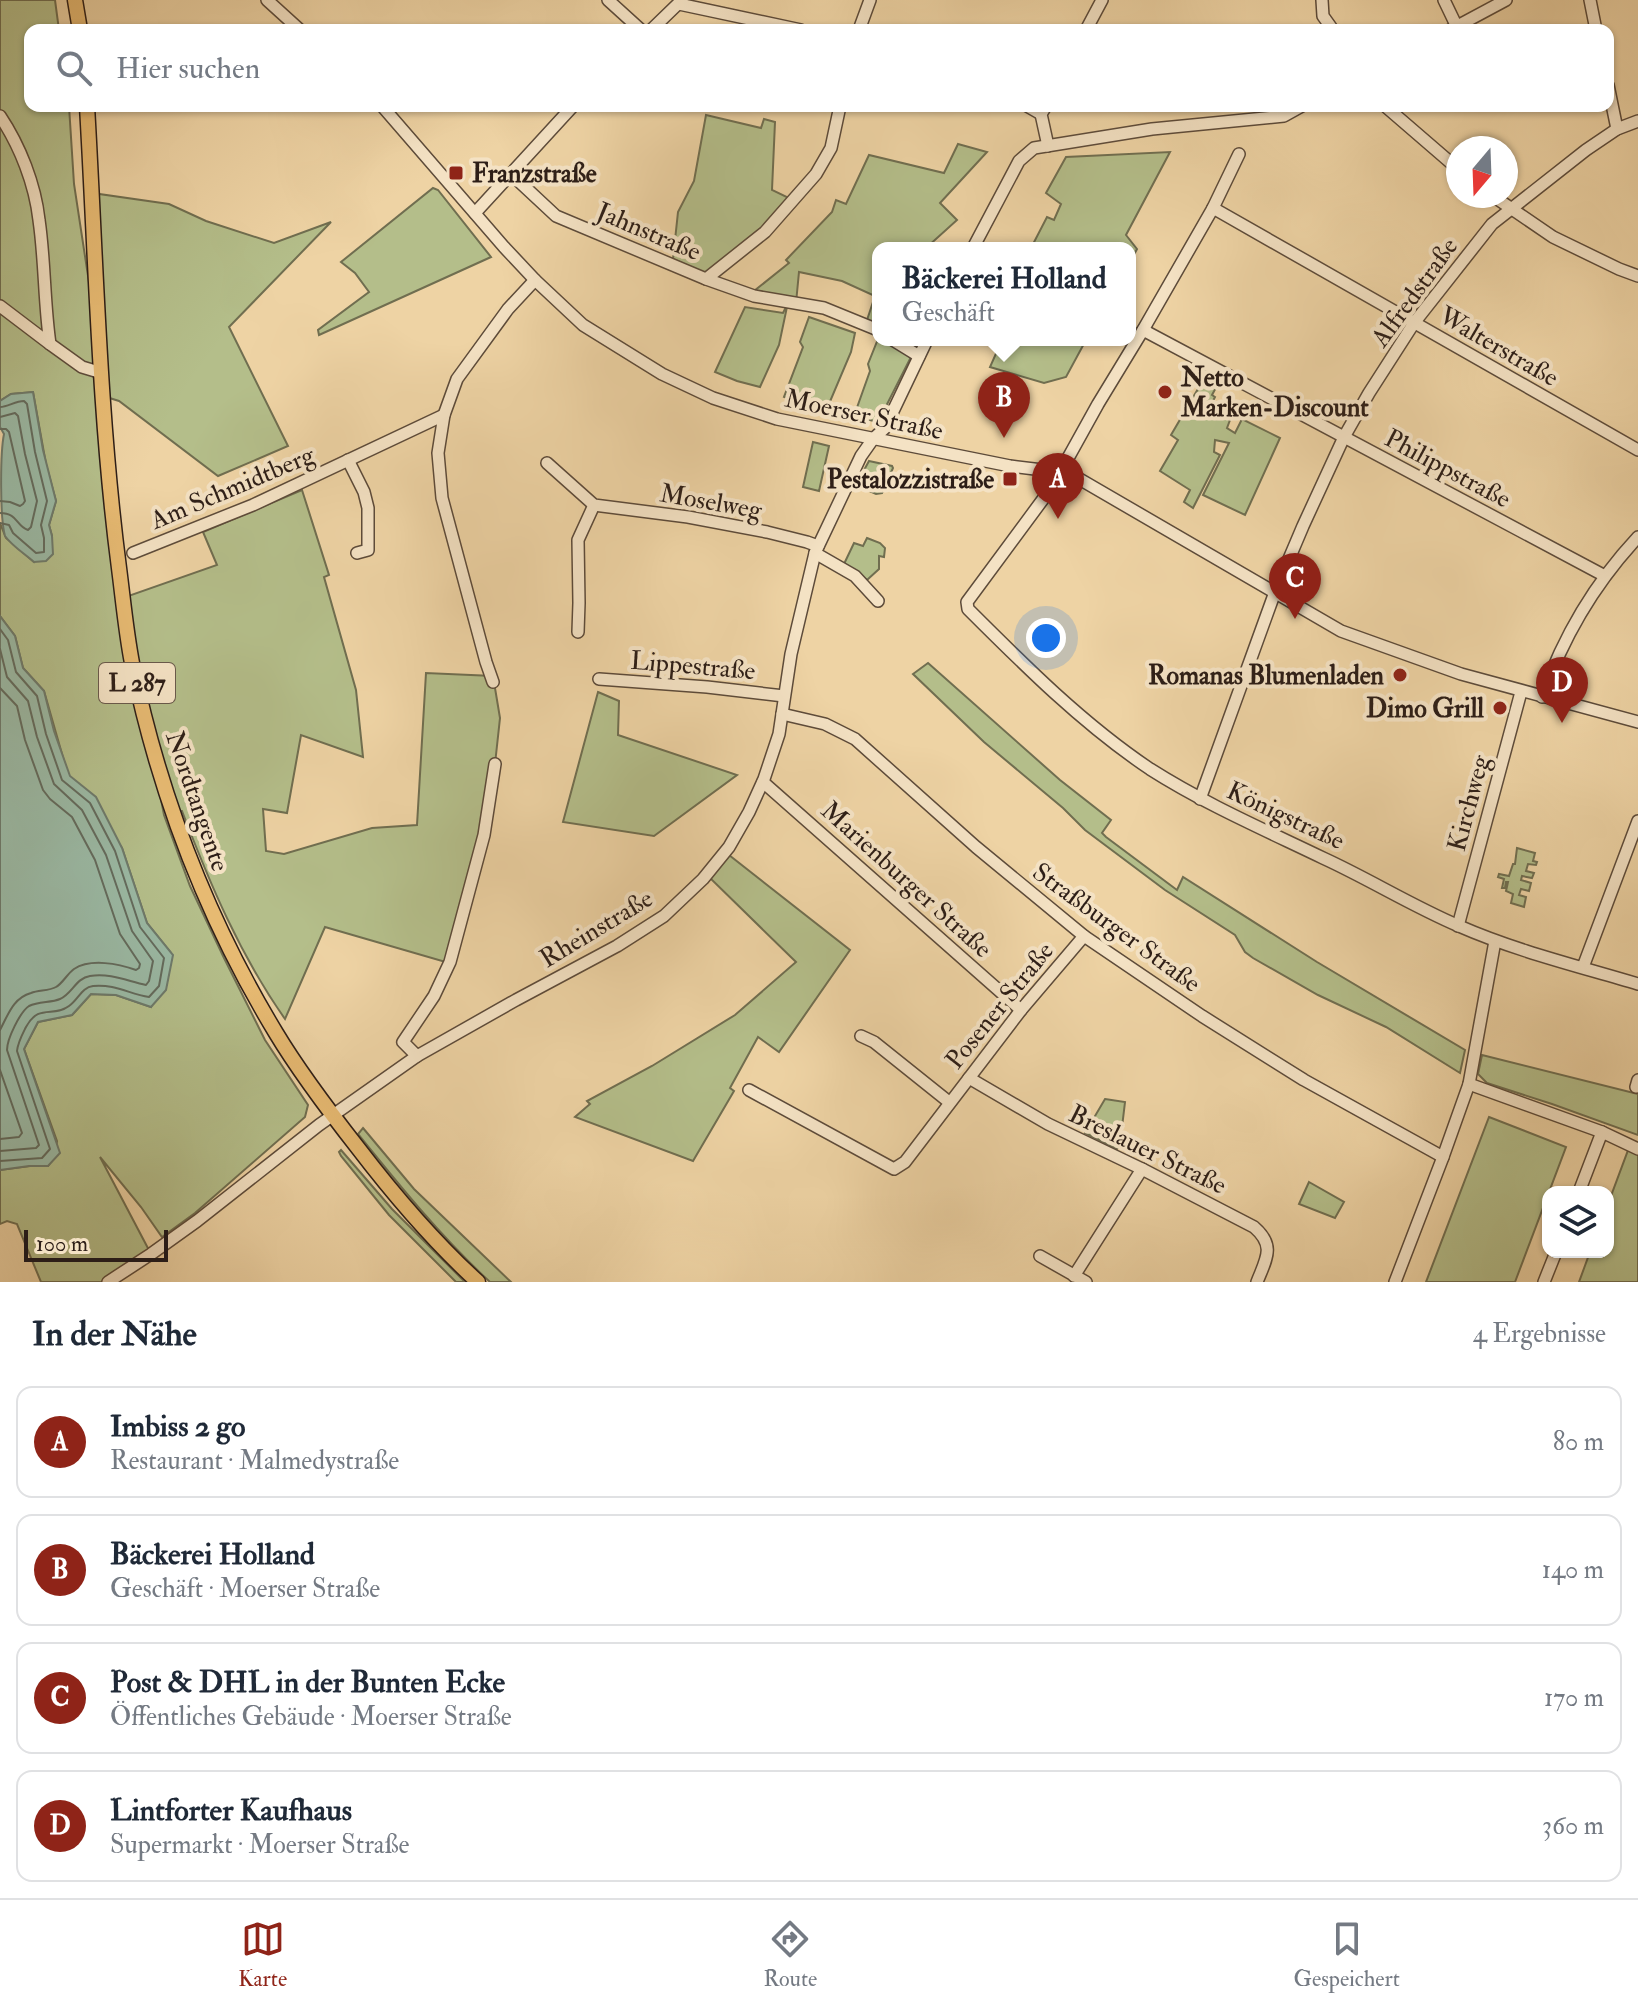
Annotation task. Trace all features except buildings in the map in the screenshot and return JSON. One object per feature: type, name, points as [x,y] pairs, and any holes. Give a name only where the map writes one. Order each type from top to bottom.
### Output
[{"type":"main road","points":[[75,0],[79,24]]},
{"type":"main road","name":"Nordtangente","points":[[87,112],[112,515],[132,660],[172,811],[198,879],[242,975],[278,1036],[332,1115],[388,1185],[478,1282]]},
{"type":"street","points":[[267,0],[293,24]]},
{"type":"street","points":[[608,0],[634,24]]},
{"type":"street","points":[[861,24],[870,0]]},
{"type":"street","points":[[1089,24],[1102,0]]},
{"type":"street","points":[[1322,0],[1323,16],[1329,24]]},
{"type":"street","points":[[1444,0],[1453,24]]},
{"type":"street","points":[[1461,24],[1506,0]]},
{"type":"street","points":[[1590,0],[1595,24]]},
{"type":"street","points":[[657,24],[680,2],[775,24]]},
{"type":"street","name":"Moerser Straße","points":[[387,112],[535,280],[583,325],[662,374],[713,398],[777,419],[1076,477],[1332,627],[1435,666],[1638,722]]},
{"type":"street","points":[[475,213],[568,112]]},
{"type":"street","name":"Jahnstraße","points":[[511,174],[556,216],[706,279],[765,232],[816,174],[831,148],[839,112]]},
{"type":"street","points":[[1044,112],[1048,146]]},
{"type":"street","points":[[976,242],[1019,161],[1034,148],[1152,129],[1284,116],[1291,112]]},
{"type":"street","points":[[1392,112],[1446,159]]},
{"type":"street","points":[[1614,112],[1617,129]]},
{"type":"street","points":[[0,116],[21,155],[39,218],[50,344]]},
{"type":"street","name":"Alfredstraße","points":[[1518,203],[1586,150],[1617,129],[1638,121]]},
{"type":"street","points":[[1136,342],[1213,208],[1239,154]]},
{"type":"street","name":"Walterstraße","points":[[1213,208],[1638,450]]},
{"type":"street","points":[[1511,208],[1553,237],[1638,276]]},
{"type":"street","name":"Alfredstraße","points":[[1200,799],[1275,592],[1344,437],[1414,323],[1492,224],[1511,208]]},
{"type":"street","points":[[706,279],[754,296],[824,308],[872,326]]},
{"type":"street","points":[[493,682],[442,498],[438,453],[444,415],[457,379],[508,309],[535,280]]},
{"type":"street","points":[[0,306],[82,367],[102,373]]},
{"type":"street","name":"Philippstraße","points":[[1143,330],[1605,576]]},
{"type":"street","points":[[903,346],[919,356]]},
{"type":"street","name":"Rheinstraße","points":[[108,1282],[197,1221],[332,1115],[417,1056],[617,946],[664,916],[703,879],[729,847],[763,782],[779,734],[791,654],[817,550],[861,456],[885,428],[924,346]]},
{"type":"street","points":[[1059,472],[1134,346]]},
{"type":"street","name":"Am Schmidtberg","points":[[133,553],[253,505],[444,415]]},
{"type":"street","name":"Am Schmidtberg","points":[[348,460],[364,492],[368,508],[368,550],[357,553]]},
{"type":"street","points":[[547,463],[594,505],[578,540],[578,632]]},
{"type":"street","name":"Königstraße","points":[[1059,472],[1052,487],[967,602],[968,609],[1086,721],[1148,767],[1200,799],[1458,926],[1495,941],[1638,984]]},
{"type":"street","name":"Moselweg","points":[[594,505],[688,517],[767,532],[807,542],[817,550]]},
{"type":"street","points":[[1542,697],[1554,665],[1588,600],[1638,537]]},
{"type":"street","points":[[817,550],[855,576],[878,601]]},
{"type":"street","name":"Lippestraße","points":[[599,679],[784,696]]},
{"type":"street","name":"Kirchweg","points":[[1458,926],[1521,692]]},
{"type":"street","name":"Straßburger Straße","points":[[782,714],[825,724],[855,739],[976,847],[1084,936],[1304,1080],[1443,1157]]},
{"type":"street","points":[[417,1056],[403,1042],[434,996],[450,962],[484,835],[495,764]]},
{"type":"street","name":"Marienburger Straße","points":[[763,782],[1021,1010]]},
{"type":"street","points":[[1583,967],[1638,821]]},
{"type":"street","name":"Posener Straße","points":[[749,1090],[894,1169],[905,1162],[1021,1010],[1084,936]]},
{"type":"street","points":[[1395,1282],[1469,1084],[1495,941]]},
{"type":"street","name":"Posener Straße","points":[[861,1036],[874,1042],[949,1102]]},
{"type":"street","name":"Breslauer Straße","points":[[969,1078],[1048,1124],[1254,1227],[1268,1244],[1257,1282]]},
{"type":"street","points":[[1469,1084],[1602,1132],[1638,1149]]},
{"type":"street","points":[[1581,1186],[1602,1132]]},
{"type":"street","points":[[1074,1276],[1142,1169]]},
{"type":"street","points":[[1040,1256],[1086,1282]]},
{"type":"street","points":[[1544,1282],[1554,1258]]},
{"type":"green space","points":[[0,0],[55,0],[58,24],[24,24],[24,112],[69,112],[74,184],[99,348],[92,193],[169,204],[206,221],[274,243],[331,222],[229,327],[288,446],[218,476],[119,401],[103,396],[123,598],[217,565],[203,532],[302,490],[329,575],[324,577],[356,690],[363,757],[301,735],[287,813],[263,809],[266,851],[284,854],[372,828],[417,825],[426,673],[493,676],[500,718],[495,764],[449,963],[325,927],[285,1019],[254,970],[227,918],[182,811],[172,811],[148,732],[164,815],[190,886],[265,1040],[308,1105],[305,1117],[195,1213],[162,1237],[100,1157],[151,1254],[108,1282],[41,1282],[17,1224],[7,1221],[0,1224],[0,1170],[48,1166],[55,1156],[57,1141],[24,1049],[38,1022],[72,1015],[91,994],[116,995],[151,1007],[171,953],[147,923],[122,848],[68,775],[44,691],[23,668],[15,636],[0,616],[0,523],[6,538],[34,562],[52,536],[49,525],[56,501],[33,392],[11,394],[0,401]]},
{"type":"green space","points":[[706,115],[761,128],[764,119],[775,122],[772,190],[793,200],[710,276],[673,259],[678,212],[694,181]]},
{"type":"green space","points":[[958,144],[987,152],[940,203],[957,220],[933,242],[872,242],[872,295],[842,281],[799,272],[796,303],[749,295],[789,263],[786,260],[832,212],[836,200],[846,204],[869,155],[944,173]]},
{"type":"green space","points":[[1170,152],[1126,235],[1132,242],[1034,242],[1047,217],[1054,220],[1061,204],[1046,193],[1066,157]]},
{"type":"green space","points":[[433,188],[438,190],[491,257],[319,335],[318,330],[369,292],[355,273],[341,262]]},
{"type":"green space","points":[[788,304],[779,345],[760,387],[715,372],[745,307],[783,313]]},
{"type":"green space","points":[[872,305],[872,323],[867,320]]},
{"type":"green space","points":[[809,317],[855,333],[851,352],[826,411],[784,397],[803,347],[800,342]]},
{"type":"green space","points":[[875,346],[898,346],[911,357],[878,422],[854,416],[870,371],[868,364]]},
{"type":"green space","points":[[999,346],[1083,346],[1066,377],[1044,383],[990,367]]},
{"type":"green space","points":[[1199,374],[1210,380],[1207,387],[1210,389],[1214,382],[1218,384],[1208,410],[1230,420],[1227,428],[1235,433],[1242,419],[1280,438],[1245,515],[1203,495],[1229,443],[1215,440],[1214,452],[1220,455],[1193,508],[1184,502],[1190,490],[1160,471],[1178,440],[1171,435],[1202,382],[1197,379]]},
{"type":"green space","points":[[813,442],[829,446],[819,491],[803,487]]},
{"type":"green space","points":[[869,461],[893,468],[882,493],[876,494],[858,486]]},
{"type":"green space","points":[[867,538],[885,548],[884,557],[879,556],[879,569],[867,580],[844,564],[854,543],[863,546]]},
{"type":"green space","points":[[928,663],[1060,780],[1111,820],[1102,833],[1106,837],[1177,890],[1183,877],[1465,1050],[1460,1073],[1386,1027],[1318,995],[1253,958],[1245,952],[1235,935],[1165,890],[1085,830],[984,742],[913,674]]},
{"type":"green space","points":[[598,692],[619,701],[618,735],[737,775],[654,836],[563,822]]},
{"type":"green space","points":[[1517,848],[1535,853],[1533,861],[1537,862],[1536,865],[1528,864],[1526,871],[1534,873],[1532,878],[1522,876],[1521,880],[1531,883],[1529,891],[1521,889],[1519,895],[1526,897],[1524,907],[1511,903],[1513,894],[1506,891],[1508,882],[1502,888],[1504,879],[1498,877],[1499,874],[1509,876],[1515,864]]},
{"type":"green space","points":[[729,855],[850,950],[779,1052],[758,1037],[730,1088],[734,1091],[693,1161],[575,1117],[590,1104],[587,1101],[735,1015],[796,962],[710,878]]},
{"type":"green space","points":[[1482,1055],[1638,1094],[1638,1135],[1487,1083],[1478,1074]]},
{"type":"green space","points":[[1105,1099],[1125,1102],[1117,1149],[1085,1133]]},
{"type":"green space","points":[[1489,1117],[1566,1147],[1551,1186],[1542,1186],[1542,1211],[1515,1282],[1426,1282]]},
{"type":"green space","points":[[363,1128],[414,1189],[511,1282],[490,1282],[454,1247],[358,1134]]},
{"type":"green space","points":[[1630,1145],[1638,1149],[1638,1282],[1579,1282],[1588,1258],[1614,1258],[1614,1188]]},
{"type":"green space","points":[[341,1150],[392,1209],[465,1282],[456,1282],[389,1215],[341,1156]]},
{"type":"green space","points":[[1309,1182],[1344,1202],[1335,1218],[1299,1204]]},
{"type":"water","points":[[33,392],[56,501],[49,525],[53,554],[46,561],[34,562],[5,536],[1,486],[4,434],[0,427],[0,401],[11,394]]},
{"type":"water","points":[[0,616],[15,636],[23,668],[44,691],[70,776],[96,797],[122,848],[147,923],[173,955],[166,990],[151,1007],[116,995],[91,994],[72,1015],[38,1022],[24,1049],[60,1153],[48,1166],[0,1170]]},
{"type":"place","name":"Franzstraße","points":[[456,173]]},
{"type":"place","name":"Netto Marken-Discount","points":[[1165,392]]},
{"type":"place","name":"Bäckerei Holland","points":[[1004,438]]},
{"type":"place","name":"Pestalozzistraße","points":[[1010,479]]},
{"type":"place","name":"Imbiss 2 go","points":[[1058,519]]},
{"type":"place","name":"Post & DHL in der Bunten Ecke","points":[[1295,619]]},
{"type":"place","name":"Romanas Blumenladen","points":[[1400,675]]},
{"type":"place","name":"Dimo Grill","points":[[1500,708]]},
{"type":"place","name":"Lintforter Kaufhaus","points":[[1562,723]]}]
